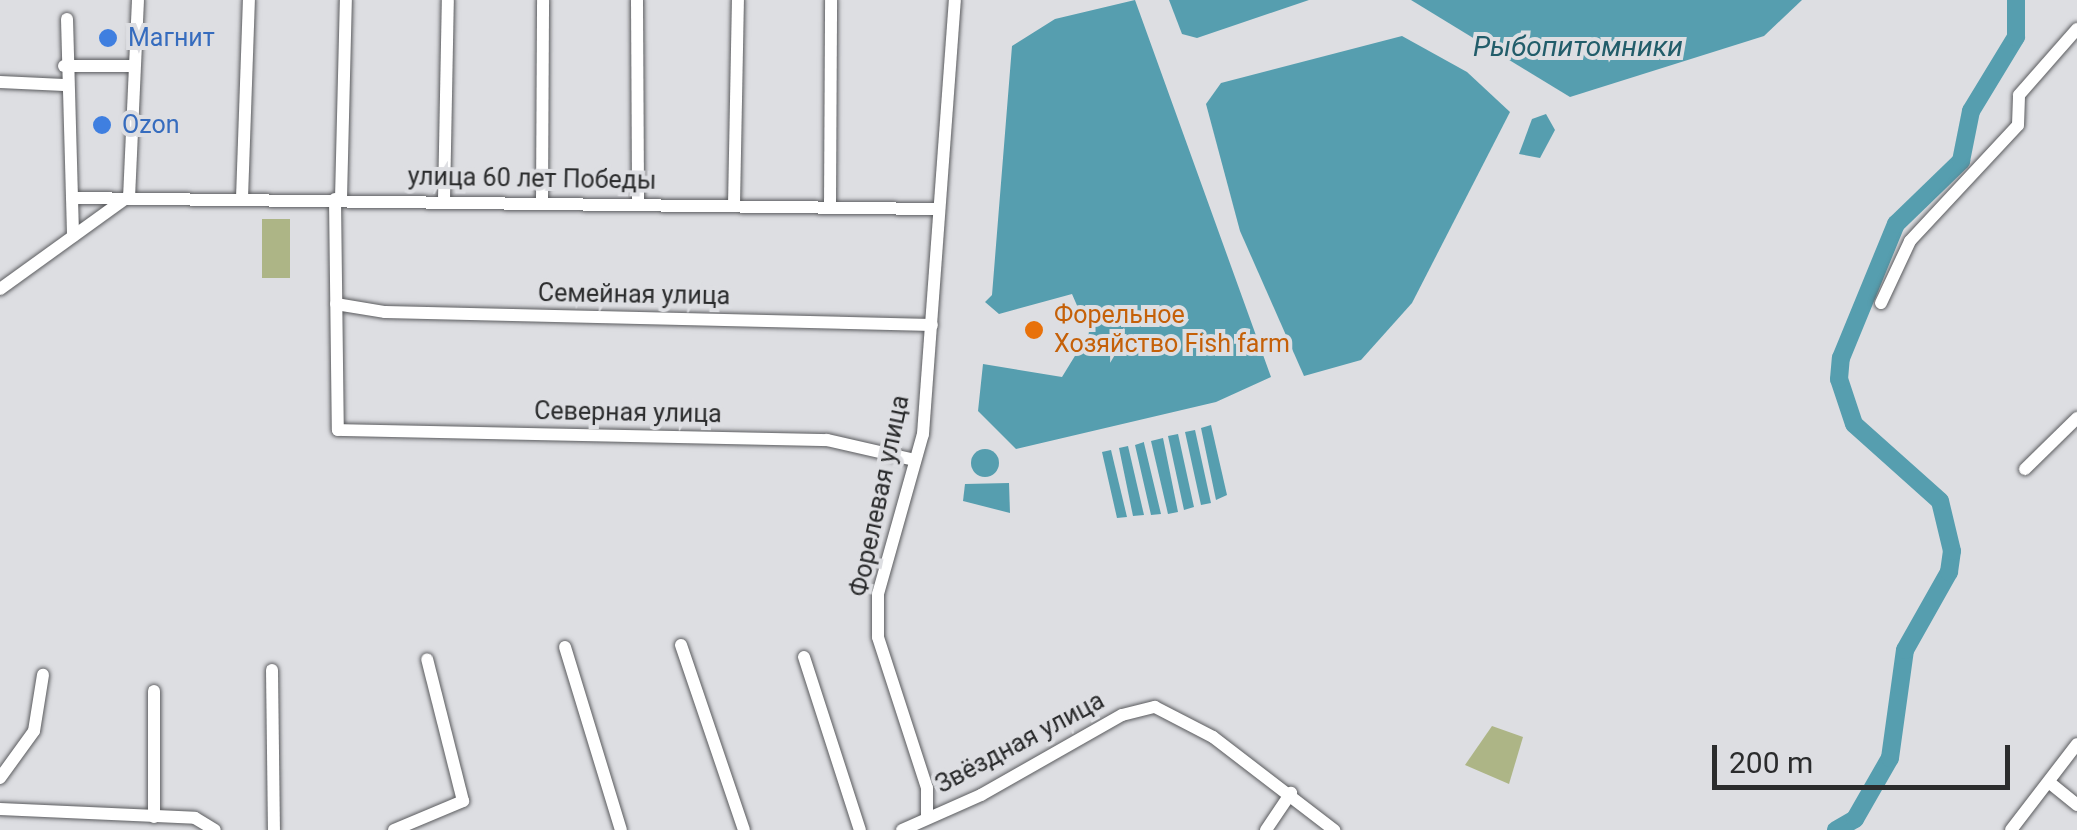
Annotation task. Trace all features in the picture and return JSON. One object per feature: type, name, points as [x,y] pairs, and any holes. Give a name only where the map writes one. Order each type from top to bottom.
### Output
[{"type":"street","points":[[0,290],[128,198],[131,66],[138,0]]},
{"type":"street","points":[[242,198],[249,0]]},
{"type":"street","points":[[336,304],[346,0]]},
{"type":"street","points":[[444,200],[448,0]]},
{"type":"street","points":[[542,0],[542,202]]},
{"type":"street","points":[[638,0],[638,204]]},
{"type":"street","points":[[734,206],[738,0]]},
{"type":"street","points":[[830,0],[830,207]]},
{"type":"street","name":"Форелевая улица","points":[[927,816],[926,788],[878,637],[878,594],[914,460],[932,324],[937,210],[955,0]]},
{"type":"street","points":[[67,19],[64,85],[72,236]]},
{"type":"street","points":[[1881,303],[1910,241],[2018,125],[2019,96],[2077,30]]},
{"type":"street","points":[[64,66],[131,66]]},
{"type":"street","points":[[0,82],[64,85]]},
{"type":"street","name":"улица 60 лет Победы","points":[[72,198],[444,200],[937,210]]},
{"type":"street","name":"Семейная улица","points":[[336,304],[385,312],[932,324]]},
{"type":"street","name":"Северная улица","points":[[336,304],[338,430],[827,440],[914,460]]},
{"type":"street","points":[[2025,469],[2077,418]]},
{"type":"street","points":[[681,645],[744,830]]},
{"type":"street","points":[[566,647],[621,830]]},
{"type":"street","points":[[804,657],[860,830]]},
{"type":"street","points":[[394,830],[463,801],[427,660]]},
{"type":"street","points":[[272,670],[274,830]]},
{"type":"street","points":[[0,778],[34,731],[43,675]]},
{"type":"street","points":[[154,691],[154,817]]},
{"type":"street","name":"Звёздная улица","points":[[927,816],[981,795],[1122,715],[1155,706],[1191,724],[1291,793],[1334,830]]},
{"type":"street","points":[[2012,830],[2077,744]]},
{"type":"street","points":[[2050,783],[2077,804]]},
{"type":"street","points":[[1266,830],[1291,793]]},
{"type":"street","points":[[0,809],[194,818],[215,830]]},
{"type":"street","points":[[902,830],[927,816]]},
{"type":"green space","points":[[262,219],[290,219],[290,278],[262,278]]},
{"type":"green space","points":[[1492,726],[1523,737],[1509,784],[1465,765]]},
{"type":"water","points":[[1135,0],[1271,377],[1216,402],[1016,449],[978,411],[983,364],[1062,377],[1089,333],[1072,294],[999,314],[985,302],[992,295],[1012,46],[1055,19]]},
{"type":"water","points":[[1169,0],[1309,0],[1197,38],[1182,34]]},
{"type":"water","name":"Рыбопитомники","points":[[1411,0],[1802,0],[1764,36],[1570,97]]},
{"type":"water","points":[[1402,36],[1467,72],[1510,112],[1412,303],[1361,360],[1304,376],[1240,231],[1206,104],[1221,83]]},
{"type":"water","points":[[1546,114],[1555,130],[1540,158],[1519,154],[1532,119]]},
{"type":"water","points":[[1211,425],[1227,495],[1216,500],[1201,428]]},
{"type":"water","points":[[1195,430],[1211,503],[1201,505],[1185,432]]},
{"type":"water","points":[[1178,434],[1194,507],[1184,510],[1168,436]]},
{"type":"water","points":[[1163,438],[1178,512],[1168,514],[1151,441]]},
{"type":"water","points":[[1144,442],[1161,514],[1151,515],[1135,445]]},
{"type":"water","points":[[1128,446],[1144,515],[1133,516],[1119,448]]},
{"type":"water","points":[[985,449],[995,453],[999,463],[995,473],[985,477],[975,473],[971,463],[975,453]]},
{"type":"water","points":[[1111,450],[1127,517],[1117,518],[1102,452]]},
{"type":"water","points":[[1009,483],[1010,513],[963,501],[965,484]]},
{"type":"waterway","points":[[1836,830],[1855,819],[1890,758],[1905,650],[1949,572],[1952,551],[1940,501],[1854,424],[1839,379],[1841,358],[1896,224],[1961,161],[1971,111],[2016,37],[2016,0]]},
{"type":"place","name":"Магнит","points":[[108,38]]},
{"type":"place","name":"Ozon","points":[[102,125]]},
{"type":"place","name":"Форельное Хозяйство Fish farm","points":[[1034,330]]}]
